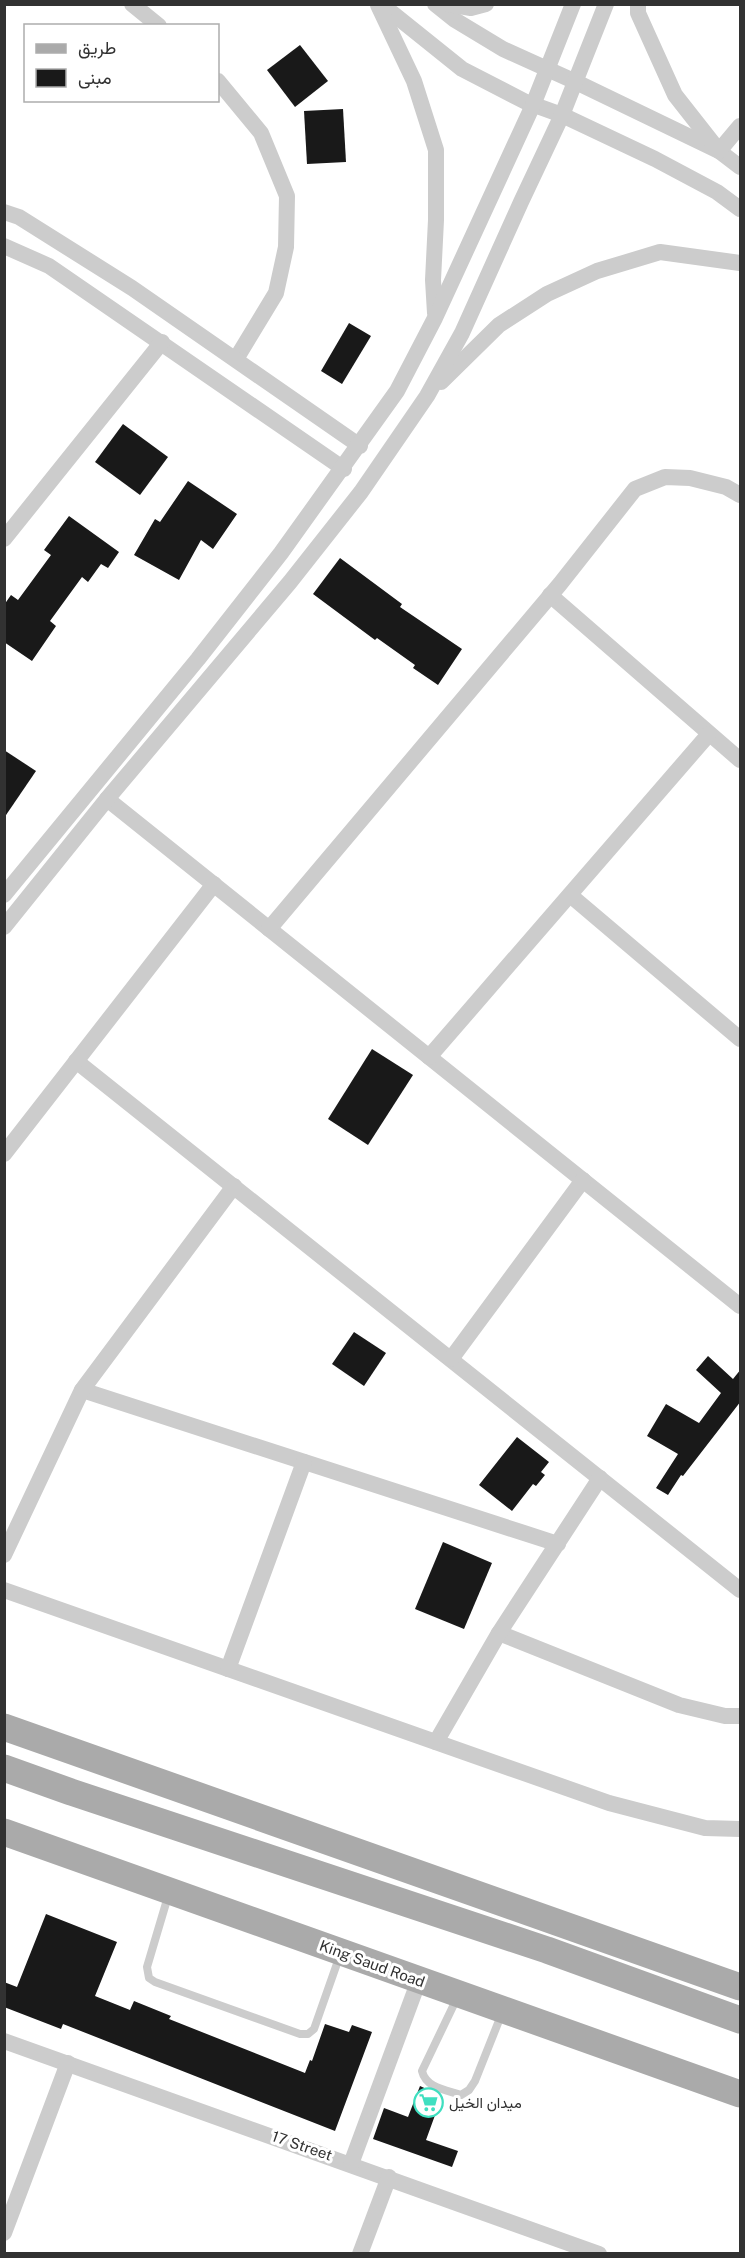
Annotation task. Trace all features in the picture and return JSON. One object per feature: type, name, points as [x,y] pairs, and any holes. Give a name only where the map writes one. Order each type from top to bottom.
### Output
[{"type":"main road","points":[[4,1727],[741,1987]]},
{"type":"main road","points":[[4,1768],[547,1950],[741,2020]]},
{"type":"main road","name":"King Saud Road","points":[[4,1832],[169,1893],[741,2094]]},
{"type":"street","points":[[132,4],[157,24]]},
{"type":"street","points":[[379,4],[462,69],[533,105],[562,115],[665,164],[717,192],[741,208]]},
{"type":"street","points":[[379,4],[414,81],[436,150],[435,318]]},
{"type":"street","points":[[435,4],[455,20],[503,49],[719,151],[741,167]]},
{"type":"street","points":[[448,4],[471,8],[486,4]]},
{"type":"street","points":[[4,895],[281,554],[344,469],[397,391],[435,318],[533,105],[573,4]]},
{"type":"street","points":[[4,927],[107,799],[304,564],[361,492],[427,396],[462,333],[562,115],[606,4]]},
{"type":"street","points":[[638,4],[638,13],[675,95],[719,151]]},
{"type":"street","points":[[219,82],[261,134],[287,196],[286,247],[276,293],[236,359]]},
{"type":"street","points":[[719,151],[741,126]]},
{"type":"street","points":[[4,212],[19,217],[103,269],[360,446]]},
{"type":"street","points":[[4,246],[49,266],[344,469]]},
{"type":"street","points":[[427,396],[499,325],[547,294],[597,271],[660,252],[741,263]]},
{"type":"street","points":[[4,539],[162,342]]},
{"type":"street","points":[[270,929],[550,595],[635,489],[665,477],[690,478],[726,487],[741,495]]},
{"type":"street","points":[[550,595],[741,760]]},
{"type":"street","points":[[429,1057],[709,734]]},
{"type":"street","points":[[107,799],[741,1306]]},
{"type":"street","points":[[4,1154],[214,884]]},
{"type":"street","points":[[570,895],[741,1039]]},
{"type":"street","points":[[76,1061],[741,1590]]},
{"type":"street","points":[[451,1359],[583,1180]]},
{"type":"street","points":[[4,1555],[82,1390],[234,1186]]},
{"type":"street","points":[[82,1390],[558,1544]]},
{"type":"street","points":[[228,1669],[303,1462]]},
{"type":"street","points":[[436,1742],[499,1634],[600,1479]]},
{"type":"street","points":[[4,1590],[609,1803],[705,1828],[741,1828]]},
{"type":"street","points":[[499,1634],[679,1705],[725,1716],[741,1716]]},
{"type":"street","points":[[709,1976],[741,1975]]},
{"type":"street","points":[[351,2164],[420,1980]]},
{"type":"street","name":"17 Street","points":[[4,2041],[599,2253]]},
{"type":"street","points":[[4,2233],[68,2063]]},
{"type":"street","points":[[360,2253],[389,2177]]},
{"type":"lane","points":[[169,1893],[147,1967],[149,1978],[300,2034],[308,2034],[314,2029],[341,1952]]},
{"type":"lane","points":[[459,1995],[422,2071],[424,2079],[429,2084],[461,2095],[469,2090],[475,2081],[504,2010]]},
{"type":"building","points":[[300,45],[328,81],[295,107],[267,70]]},
{"type":"building","points":[[343,109],[346,162],[307,164],[304,111]]},
{"type":"building","points":[[349,323],[371,336],[342,384],[321,371]]},
{"type":"building","points":[[123,424],[168,457],[140,495],[95,462]]},
{"type":"building","points":[[188,481],[237,514],[213,549],[201,540],[179,580],[134,555],[155,519],[160,522]]},
{"type":"building","points":[[69,516],[119,552],[108,568],[101,564],[88,582],[82,577],[50,621],[56,626],[32,661],[4,642],[4,605],[11,595],[18,600],[51,555],[44,550]]},
{"type":"building","points":[[340,558],[402,604],[400,607],[462,649],[438,685],[413,668],[415,665],[377,638],[375,640],[313,594]]},
{"type":"building","points":[[4,750],[36,771],[4,818]]},
{"type":"building","points":[[372,1049],[413,1075],[368,1145],[328,1119]]},
{"type":"building","points":[[354,1332],[386,1353],[364,1386],[332,1364]]},
{"type":"building","points":[[708,1356],[733,1379],[741,1369],[741,1401],[683,1476],[681,1475],[668,1495],[656,1488],[678,1454],[647,1436],[666,1404],[699,1423],[721,1393],[696,1370]]},
{"type":"building","points":[[517,1437],[549,1462],[541,1472],[545,1475],[536,1486],[533,1484],[512,1511],[479,1485]]},
{"type":"building","points":[[443,1542],[492,1563],[464,1629],[415,1609]]},
{"type":"building","points":[[46,1914],[117,1942],[95,1996],[130,2010],[134,2001],[171,2016],[169,2019],[305,2073],[310,2060],[312,2061],[325,2024],[349,2032],[352,2025],[372,2032],[335,2131],[63,2024],[61,2029],[4,2007],[4,1982],[17,1987]]},
{"type":"building","points":[[420,2086],[442,2096],[426,2140],[458,2151],[452,2167],[373,2139],[384,2108],[408,2117]]},
{"type":"place","name":"ميدان الخيل","points":[[428,2103]]}]
